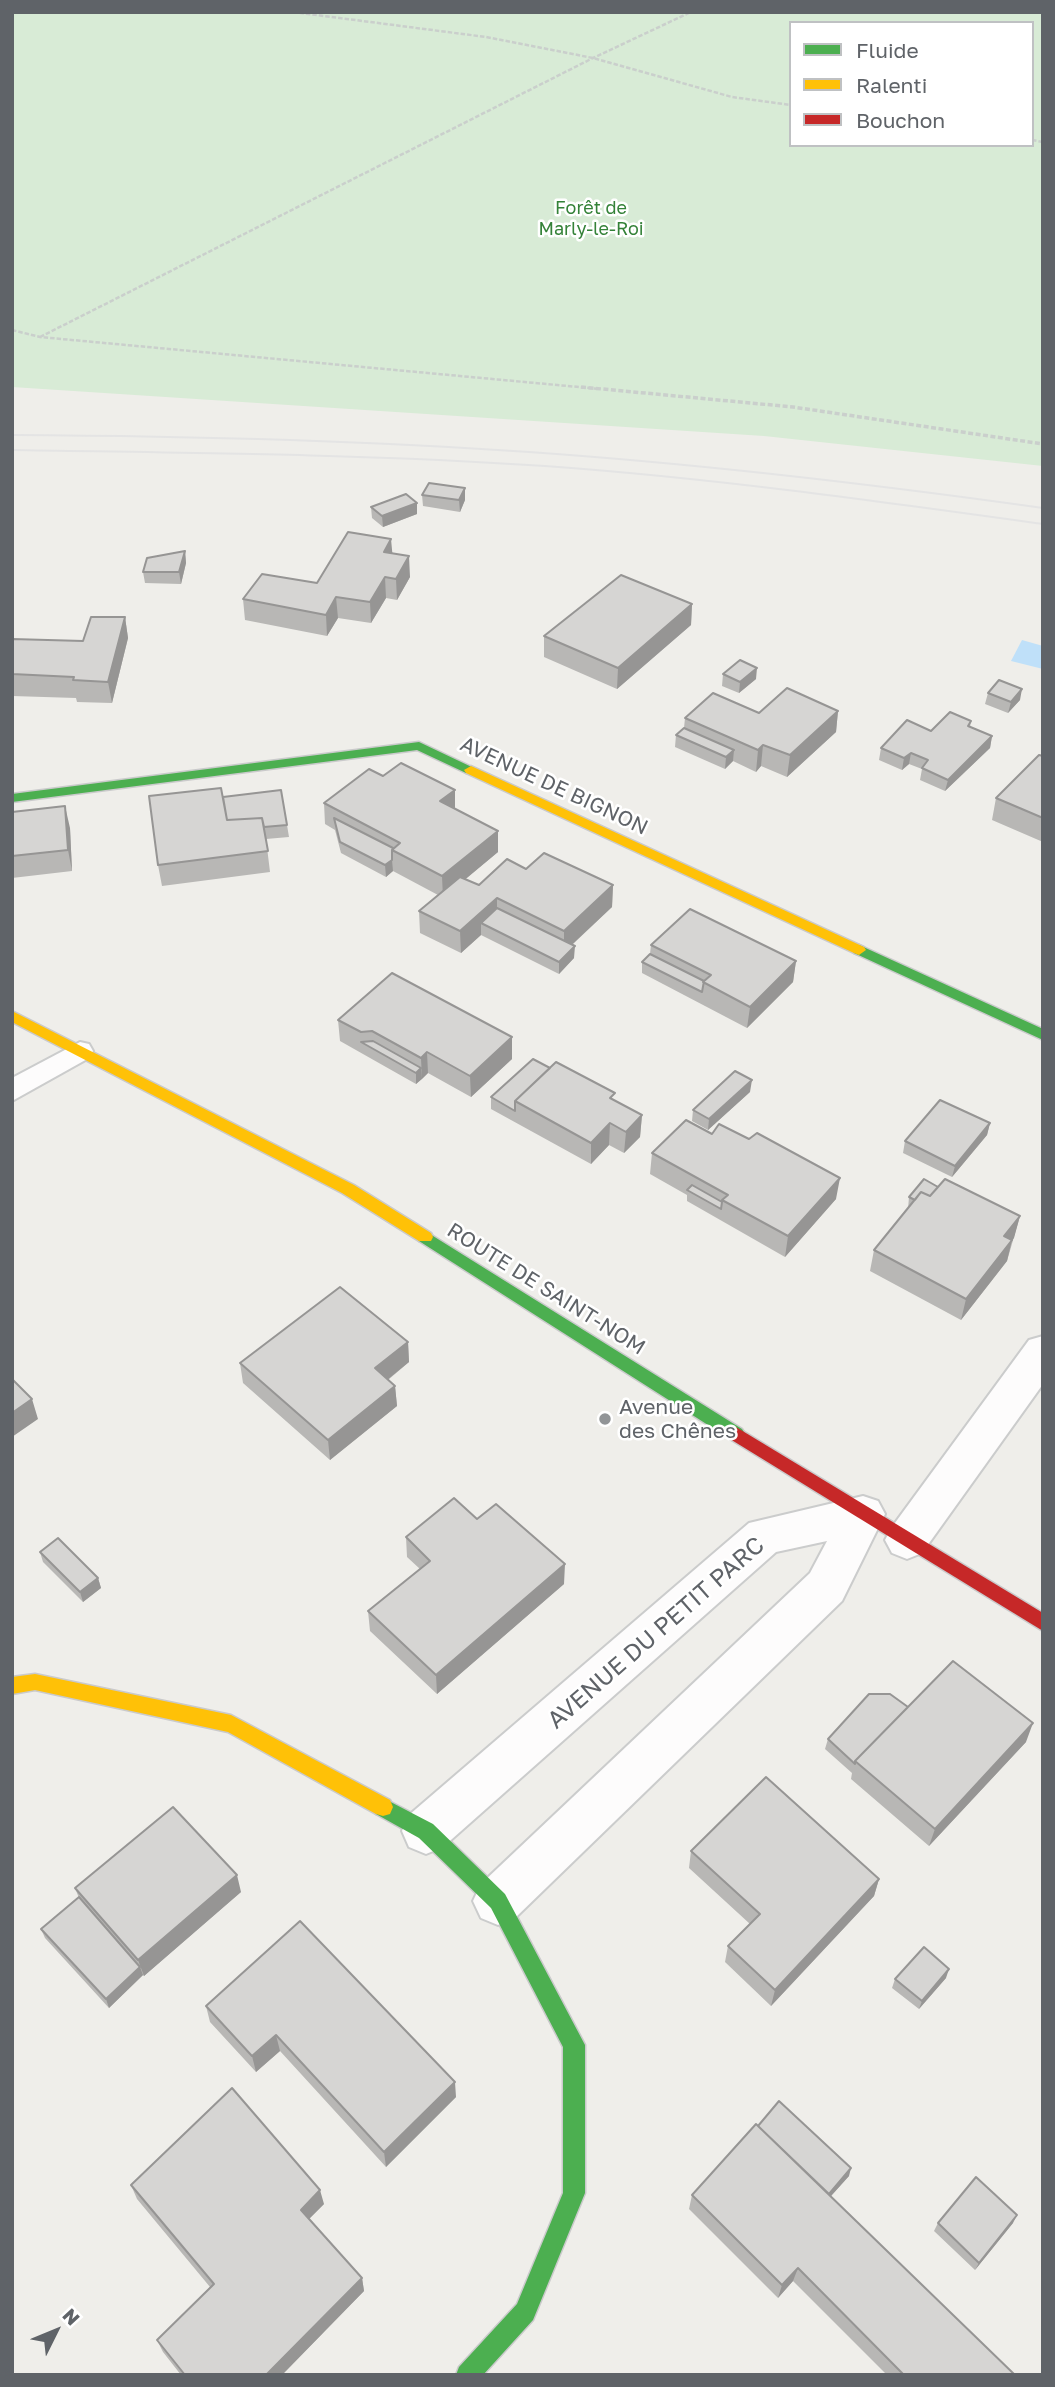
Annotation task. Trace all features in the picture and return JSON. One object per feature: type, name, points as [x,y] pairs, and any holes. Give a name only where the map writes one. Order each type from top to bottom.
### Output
[{"type":"street","name":"AVENUE DE BIGNON","points":[[12,798],[419,746],[1043,1035]]},
{"type":"street","name":"ROUTE DE SAINT-NOM","points":[[12,1016],[348,1189],[863,1514],[1043,1623]]},
{"type":"street","points":[[907,1539],[1043,1352]]},
{"type":"street","name":"AVENUE DU PETIT PARC","points":[[426,1831],[764,1536],[863,1514]]},
{"type":"street","points":[[498,1901],[826,1587],[863,1514]]},
{"type":"street","points":[[12,1686],[35,1682],[231,1724],[426,1831],[498,1901],[574,2045],[574,2193],[525,2312],[467,2375]]},
{"type":"lane","points":[[12,1091],[80,1051]]},
{"type":"path","points":[[293,12],[485,37],[593,58],[732,97],[789,105]]},
{"type":"path","points":[[40,337],[593,58],[691,12]]},
{"type":"path","points":[[12,330],[40,337],[793,407],[1043,444]]},
{"type":"green space","name":"Forêt de Marly-le-Roi","points":[[12,12],[1043,12],[1043,466],[764,436],[12,387]]},
{"type":"water","points":[[1022,640],[1043,646],[1043,669],[1011,661]]},
{"type":"building","points":[[429,483],[465,488],[459,500],[422,495]]},
{"type":"building","points":[[406,494],[417,503],[382,516],[371,507]]},
{"type":"building","points":[[348,532],[391,539],[384,552],[409,556],[396,579],[385,577],[370,602],[336,597],[326,615],[243,599],[262,574],[317,583]]},
{"type":"building","points":[[185,551],[179,572],[143,572],[147,558]]},
{"type":"building","points":[[621,575],[692,604],[618,668],[544,636]]},
{"type":"building","points":[[91,617],[125,617],[108,682],[73,680],[74,677],[12,674],[12,639],[83,641]]},
{"type":"building","points":[[740,660],[757,668],[740,682],[723,674]]},
{"type":"building","points":[[999,680],[1022,689],[1011,702],[988,693]]},
{"type":"building","points":[[787,688],[838,711],[790,755],[763,745],[758,750],[685,718],[713,693],[759,713]]},
{"type":"building","points":[[950,712],[971,721],[968,726],[992,736],[948,780],[922,768],[928,760],[911,753],[904,758],[881,748],[907,720],[931,731]]},
{"type":"building","points":[[684,728],[734,750],[726,757],[676,735]]},
{"type":"building","points":[[1039,755],[1043,756],[1043,818],[996,798]]},
{"type":"building","points":[[401,763],[455,790],[440,801],[498,831],[442,876],[392,850],[400,843],[324,803],[369,769],[383,776]]},
{"type":"building","points":[[221,788],[227,820],[262,818],[268,851],[158,865],[149,796]]},
{"type":"building","points":[[281,790],[287,825],[264,827],[262,818],[227,820],[223,797]]},
{"type":"building","points":[[65,806],[68,850],[12,856],[12,812]]},
{"type":"building","points":[[334,818],[393,848],[392,860],[385,865],[340,842]]},
{"type":"building","points":[[544,853],[613,885],[564,931],[497,898],[460,931],[419,911],[460,877],[479,885],[507,859],[526,869]]},
{"type":"building","points":[[497,908],[575,946],[559,962],[481,923]]},
{"type":"building","points":[[690,909],[796,961],[750,1007],[703,982],[711,975],[651,945]]},
{"type":"building","points":[[650,954],[704,981],[702,992],[642,962]]},
{"type":"building","points":[[392,973],[512,1037],[470,1076],[427,1052],[421,1058],[372,1031],[361,1032],[338,1020]]},
{"type":"building","points":[[373,1041],[421,1068],[416,1073],[361,1042]]},
{"type":"building","points":[[533,1059],[550,1068],[515,1101],[515,1111],[491,1097]]},
{"type":"building","points":[[556,1062],[615,1093],[610,1098],[642,1115],[626,1132],[610,1123],[591,1143],[515,1101]]},
{"type":"building","points":[[735,1071],[752,1080],[709,1119],[693,1110]]},
{"type":"building","points":[[940,1100],[990,1123],[955,1166],[905,1141]]},
{"type":"building","points":[[686,1120],[712,1134],[719,1124],[749,1139],[757,1133],[840,1178],[788,1236],[722,1200],[728,1195],[652,1153]]},
{"type":"building","points":[[924,1179],[938,1187],[930,1196],[921,1192],[915,1200],[909,1197]]},
{"type":"building","points":[[945,1179],[1020,1216],[1004,1236],[1012,1240],[966,1299],[874,1250],[921,1192],[930,1196]]},
{"type":"building","points":[[692,1185],[722,1202],[721,1209],[687,1190]]},
{"type":"building","points":[[340,1287],[408,1342],[375,1368],[395,1386],[328,1440],[240,1363]]},
{"type":"building","points":[[12,1379],[32,1399],[12,1413]]},
{"type":"building","points":[[454,1498],[477,1519],[496,1504],[565,1564],[436,1675],[368,1611],[430,1561],[406,1537]]},
{"type":"building","points":[[58,1538],[98,1578],[80,1592],[40,1552]]},
{"type":"building","points":[[953,1661],[1033,1723],[935,1829],[855,1761]]},
{"type":"building","points":[[869,1694],[890,1694],[908,1707],[855,1764],[828,1739]]},
{"type":"building","points":[[766,1777],[879,1879],[775,1990],[728,1946],[760,1914],[691,1851]]},
{"type":"building","points":[[173,1807],[237,1875],[138,1960],[75,1888]]},
{"type":"building","points":[[79,1897],[140,1967],[106,1999],[41,1929]]},
{"type":"building","points":[[300,1921],[455,2082],[384,2152],[276,2035],[252,2056],[206,2006]]},
{"type":"building","points":[[924,1947],[949,1969],[922,2001],[895,1979]]},
{"type":"building","points":[[232,2088],[320,2190],[301,2210],[362,2278],[266,2375],[185,2375],[157,2340],[214,2284],[131,2185]]},
{"type":"building","points":[[779,2101],[851,2168],[829,2194],[758,2126]]},
{"type":"building","points":[[756,2124],[1015,2375],[904,2375],[798,2268],[782,2285],[692,2195]]},
{"type":"building","points":[[976,2177],[1017,2215],[979,2263],[938,2223]]},
{"type":"tram line","points":[[12,435],[271,439],[529,452],[658,462],[1043,508]]},
{"type":"tram line","points":[[12,450],[346,456],[545,466],[732,484],[1043,524]]},
{"type":"traffic: fast","points":[[12,798],[419,746],[471,770]]},
{"type":"traffic: fast","points":[[859,950],[1043,1035]]},
{"type":"traffic: fast","points":[[425,1237],[736,1434]]},
{"type":"traffic: fast","points":[[383,1807],[426,1831],[498,1901],[574,2045],[574,2193],[525,2312],[467,2375]]},
{"type":"traffic: slow","points":[[471,770],[859,950]]},
{"type":"traffic: slow","points":[[12,1016],[348,1189],[425,1237]]},
{"type":"traffic: slow","points":[[12,1686],[35,1682],[231,1724],[383,1807]]},
{"type":"traffic: jam","points":[[736,1434],[1043,1623]]},
{"type":"place","name":"Avenue des Chênes","points":[[605,1419]]}]
